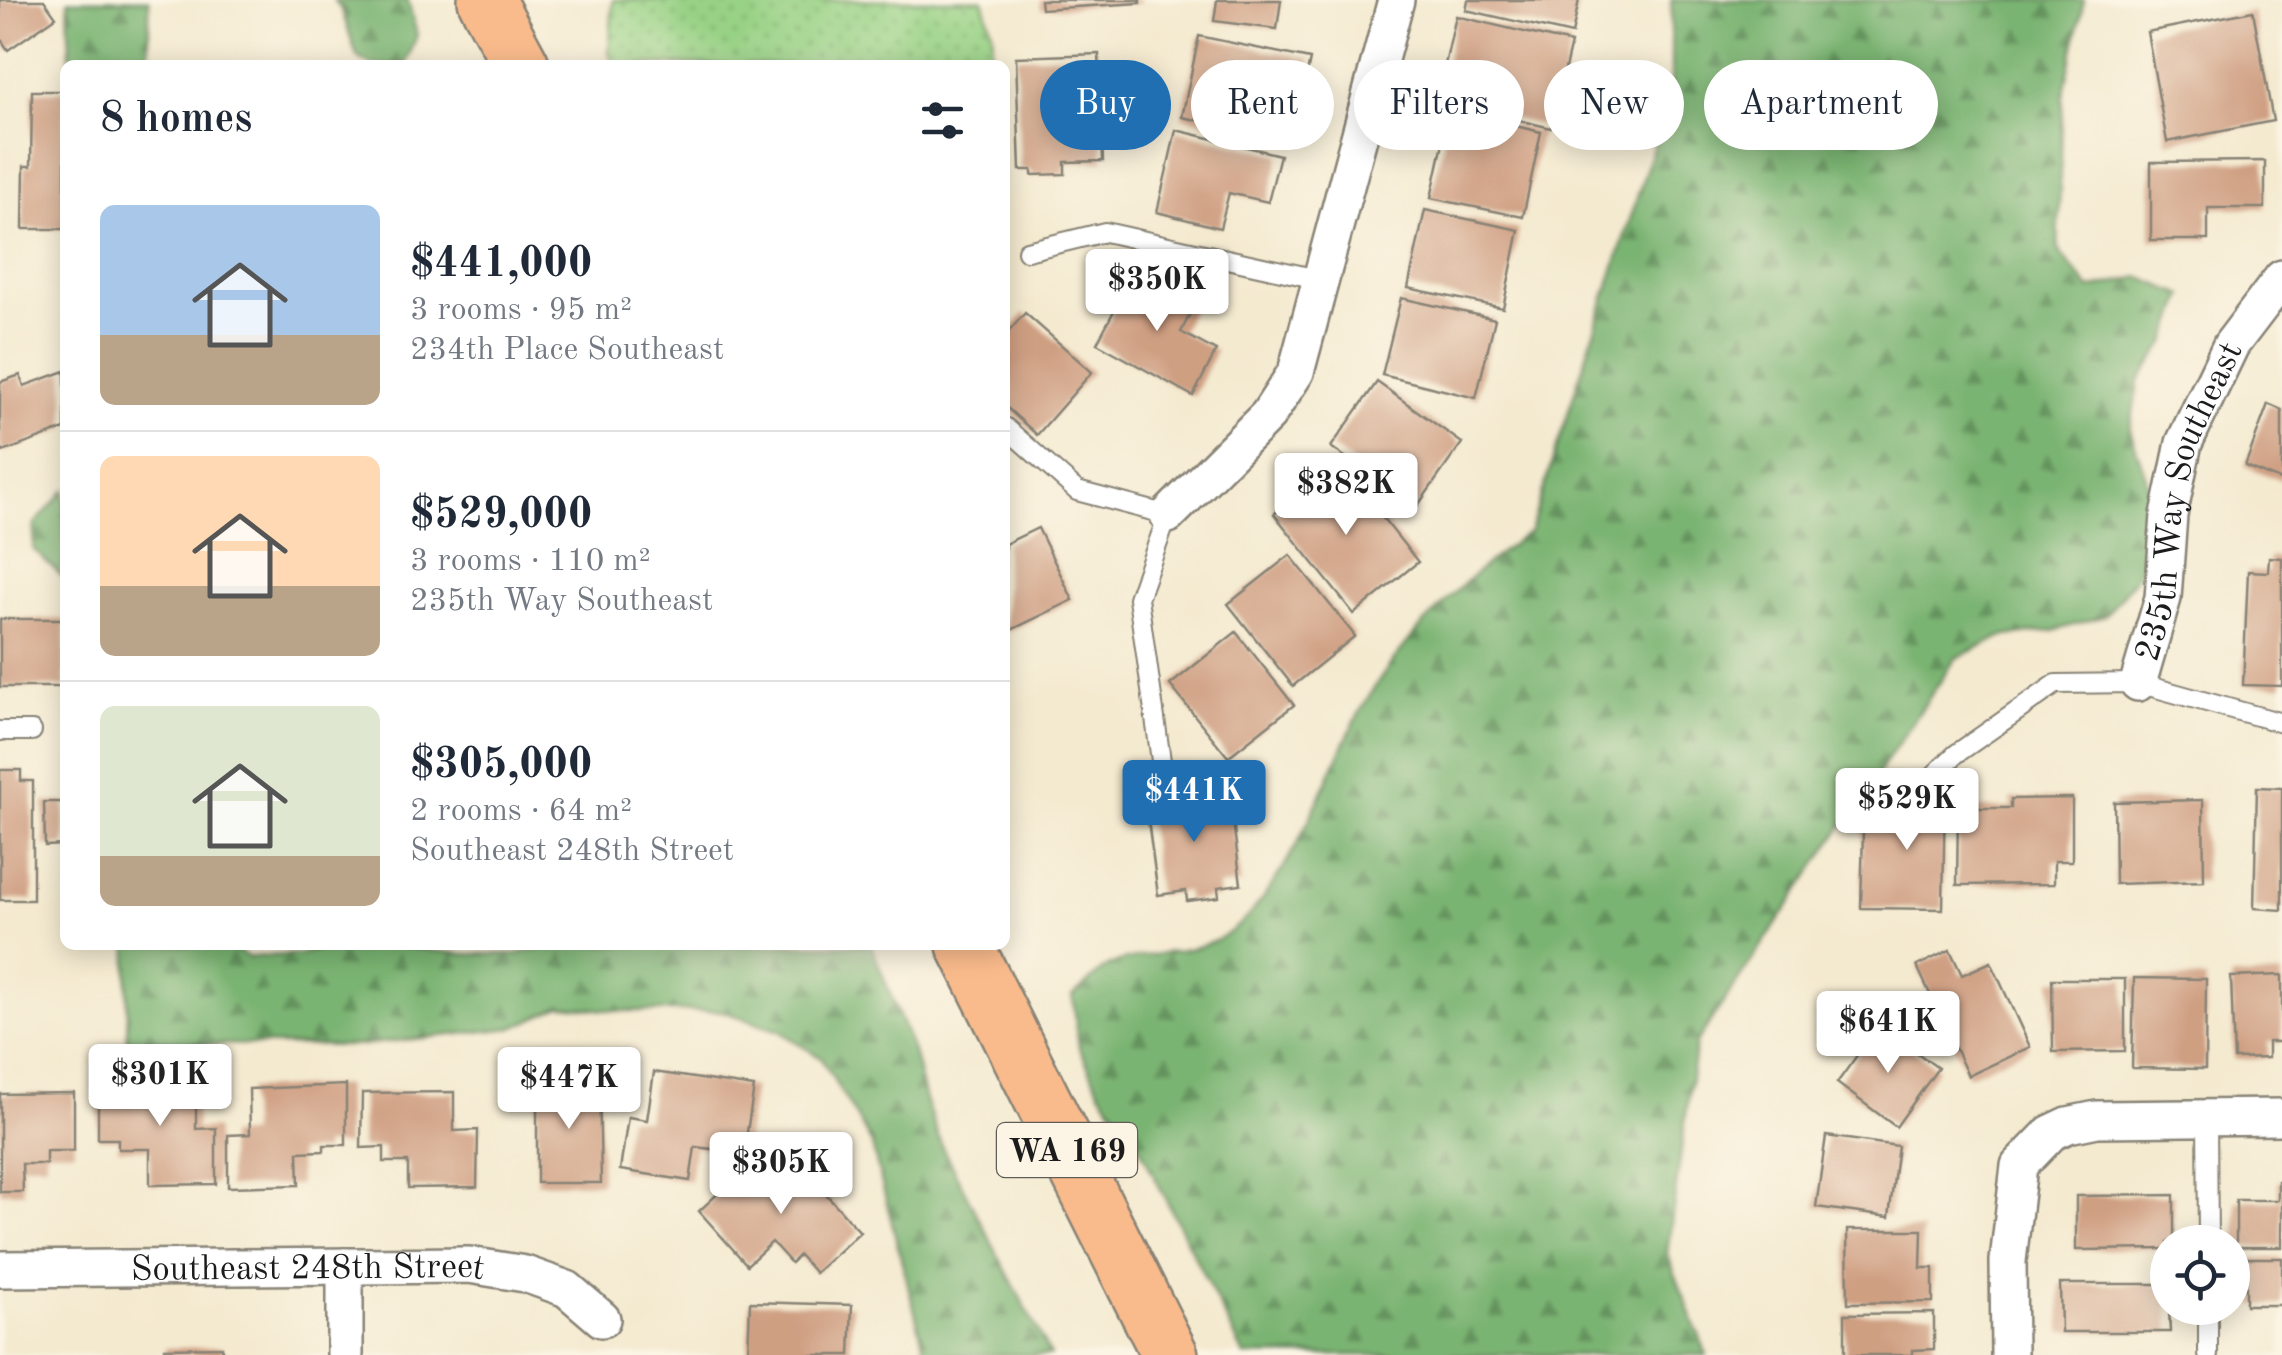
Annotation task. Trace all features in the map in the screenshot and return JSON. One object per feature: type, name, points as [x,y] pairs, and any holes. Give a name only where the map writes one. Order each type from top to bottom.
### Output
[{"type":"main road","points":[[486,0],[518,60]]},
{"type":"main road","name":"WA 169","points":[[967,950],[1170,1355]]},
{"type":"street","points":[[1168,514],[1268,415],[1296,372],[1396,0]]},
{"type":"street","name":"235th Way Southeast","points":[[2138,682],[2163,598],[2170,514],[2184,443],[2231,345],[2282,278]]},
{"type":"street","points":[[2009,1355],[2008,1261],[2019,1166],[2051,1133],[2097,1119],[2282,1118]]},
{"type":"street","name":"Southeast 248th Street","points":[[0,1269],[469,1265],[526,1274],[566,1289],[602,1319]]},
{"type":"street","points":[[344,1355],[345,1266]]},
{"type":"lane","points":[[1027,251],[1105,232],[1322,280]]},
{"type":"lane","points":[[1010,431],[1077,491],[1168,514],[1138,598],[1166,789]]},
{"type":"lane","points":[[1927,782],[1956,754],[2056,684],[2138,682],[2282,723]]},
{"type":"lane","points":[[0,731],[32,731]]},
{"type":"lane","points":[[2207,1118],[2208,1225]]},
{"type":"lane","points":[[2208,1325],[2208,1355]]},
{"type":"green space","points":[[68,0],[149,0],[149,60],[70,60]]},
{"type":"green space","points":[[334,0],[408,0],[417,35],[408,60],[357,57],[342,11]]},
{"type":"green space","points":[[613,0],[983,0],[993,35],[990,60],[612,60],[609,53]]},
{"type":"green space","points":[[1671,0],[2084,0],[2063,97],[2058,250],[2090,289],[2139,277],[2184,295],[2167,341],[2139,381],[2130,430],[2147,480],[2154,529],[2137,576],[2105,616],[2053,631],[2003,636],[1956,658],[1696,1043],[1667,1253],[1707,1355],[1244,1355],[1136,1140],[1101,1093],[1079,1048],[1073,996],[1109,965],[1202,945],[1234,929],[1249,915],[1295,847],[1355,721],[1389,666],[1455,592],[1530,531],[1652,150],[1684,150],[1684,60],[1671,60]]},
{"type":"green space","points":[[60,496],[60,574],[33,549],[35,524]]},
{"type":"green space","points":[[128,950],[237,950],[248,957],[314,950],[516,954],[532,950],[873,950],[913,1051],[942,1147],[1050,1355],[926,1355],[871,1142],[821,1058],[779,1031],[722,1011],[620,1011],[561,1006],[513,1028],[353,1046],[127,1043]]},
{"type":"building","points":[[0,0],[44,0],[56,17],[8,50],[0,38]]},
{"type":"building","points":[[1040,0],[1140,0],[1140,3],[1041,9]]},
{"type":"building","points":[[1217,0],[1281,0],[1277,29],[1214,21]]},
{"type":"building","points":[[1468,0],[1579,0],[1572,34],[1466,10]]},
{"type":"building","points":[[2253,11],[2273,121],[2167,142],[2147,32]]},
{"type":"building","points":[[1456,16],[1571,43],[1567,60],[1544,60],[1544,126],[1524,121],[1524,60],[1446,60]]},
{"type":"building","points":[[1199,36],[1310,59],[1310,60],[1194,60]]},
{"type":"building","points":[[1099,54],[1099,60],[1040,60],[1040,150],[1103,150],[1103,161],[1065,162],[1065,174],[1032,175],[1032,170],[1020,170],[1016,57]]},
{"type":"building","points":[[1191,74],[1191,119],[1182,117]]},
{"type":"building","points":[[32,91],[60,91],[60,229],[23,229],[24,166],[31,166]]},
{"type":"building","points":[[1524,128],[1541,132],[1523,217],[1431,198],[1441,150],[1524,150]]},
{"type":"building","points":[[1176,130],[1191,134],[1191,150],[1259,150],[1280,155],[1268,202],[1229,193],[1220,228],[1157,212]]},
{"type":"building","points":[[2265,161],[2265,208],[2208,208],[2208,240],[2151,240],[2151,162]]},
{"type":"building","points":[[1425,210],[1519,230],[1503,308],[1408,288]]},
{"type":"building","points":[[1135,271],[1195,304],[1181,332],[1216,351],[1193,396],[1097,343]]},
{"type":"building","points":[[1401,298],[1495,319],[1476,398],[1382,375]]},
{"type":"building","points":[[1025,313],[1092,372],[1037,435],[1010,411],[1010,330]]},
{"type":"building","points":[[60,373],[60,431],[3,452],[0,382],[20,375],[24,386]]},
{"type":"building","points":[[1377,382],[1462,443],[1416,508],[1331,447]]},
{"type":"building","points":[[2268,404],[2282,410],[2282,481],[2245,466]]},
{"type":"building","points":[[1338,462],[1418,562],[1354,614],[1274,514]]},
{"type":"building","points":[[1038,528],[1073,600],[1010,631],[1010,542]]},
{"type":"building","points":[[1290,555],[1355,636],[1293,686],[1228,604]]},
{"type":"building","points":[[2269,557],[2282,558],[2282,686],[2243,685],[2248,571],[2268,572]]},
{"type":"building","points":[[0,619],[60,619],[60,687],[0,687]]},
{"type":"building","points":[[1236,632],[1294,705],[1228,757],[1170,685]]},
{"type":"building","points":[[0,770],[21,770],[21,781],[33,781],[33,900],[0,900]]},
{"type":"building","points":[[1891,787],[1945,787],[1943,909],[1861,908],[1863,830],[1889,830]]},
{"type":"building","points":[[2257,787],[2282,788],[2282,910],[2254,908]]},
{"type":"building","points":[[1229,790],[1241,884],[1218,887],[1219,897],[1187,901],[1186,891],[1158,895],[1146,805],[1178,801],[1179,805],[1188,804],[1187,795]]},
{"type":"building","points":[[2072,798],[2072,861],[2054,861],[2054,884],[1957,885],[1958,808],[2011,808],[2011,799]]},
{"type":"building","points":[[2203,800],[2204,881],[2115,884],[2114,802]]},
{"type":"building","points":[[44,802],[60,802],[60,845],[45,846]]},
{"type":"building","points":[[1950,950],[1962,975],[1991,962],[2030,1047],[1968,1076],[1917,966]]},
{"type":"building","points":[[2282,975],[2282,1042],[2268,1042],[2268,1058],[2234,1059],[2231,977]]},
{"type":"building","points":[[2134,978],[2206,979],[2205,1069],[2132,1068]]},
{"type":"building","points":[[2052,979],[2125,979],[2125,1051],[2053,1052]]},
{"type":"building","points":[[1879,1025],[1938,1068],[1896,1127],[1837,1083]]},
{"type":"building","points":[[654,1072],[754,1087],[745,1145],[721,1141],[720,1150],[695,1147],[690,1181],[620,1170],[628,1117],[647,1120]]},
{"type":"building","points":[[599,1079],[601,1183],[537,1183],[537,1080]]},
{"type":"building","points":[[196,1081],[196,1129],[216,1128],[216,1184],[150,1185],[150,1149],[118,1149],[118,1139],[98,1139],[98,1082]]},
{"type":"building","points":[[346,1085],[346,1145],[324,1145],[324,1151],[298,1152],[299,1185],[228,1187],[228,1135],[250,1134],[249,1089]]},
{"type":"building","points":[[454,1092],[454,1131],[478,1130],[477,1187],[408,1188],[408,1162],[384,1162],[384,1147],[361,1148],[362,1093]]},
{"type":"building","points":[[74,1093],[74,1151],[46,1151],[46,1164],[22,1164],[23,1192],[0,1192],[0,1094]]},
{"type":"building","points":[[1826,1136],[1898,1146],[1889,1217],[1816,1207]]},
{"type":"building","points":[[790,1154],[860,1232],[815,1273],[799,1255],[791,1263],[772,1242],[747,1265],[699,1211],[740,1173],[753,1188]]},
{"type":"building","points":[[2278,1181],[2282,1181],[2282,1247],[2250,1247],[2250,1225],[2236,1225],[2236,1200],[2278,1200]]},
{"type":"building","points":[[2174,1195],[2174,1225],[2150,1225],[2150,1249],[2076,1250],[2076,1196]]},
{"type":"building","points":[[1847,1230],[1922,1230],[1921,1268],[1933,1268],[1933,1302],[1848,1303]]},
{"type":"building","points":[[2250,1258],[2282,1258],[2282,1305],[2250,1305]]},
{"type":"building","points":[[2060,1284],[2150,1284],[2150,1325],[2170,1325],[2170,1332],[2061,1332]]},
{"type":"building","points":[[750,1302],[852,1305],[850,1355],[748,1355]]},
{"type":"building","points":[[1934,1313],[1934,1349],[1913,1350],[1913,1355],[1845,1355],[1845,1314]]},
{"type":"building","points":[[222,1347],[222,1355],[165,1355],[165,1348]]}]
